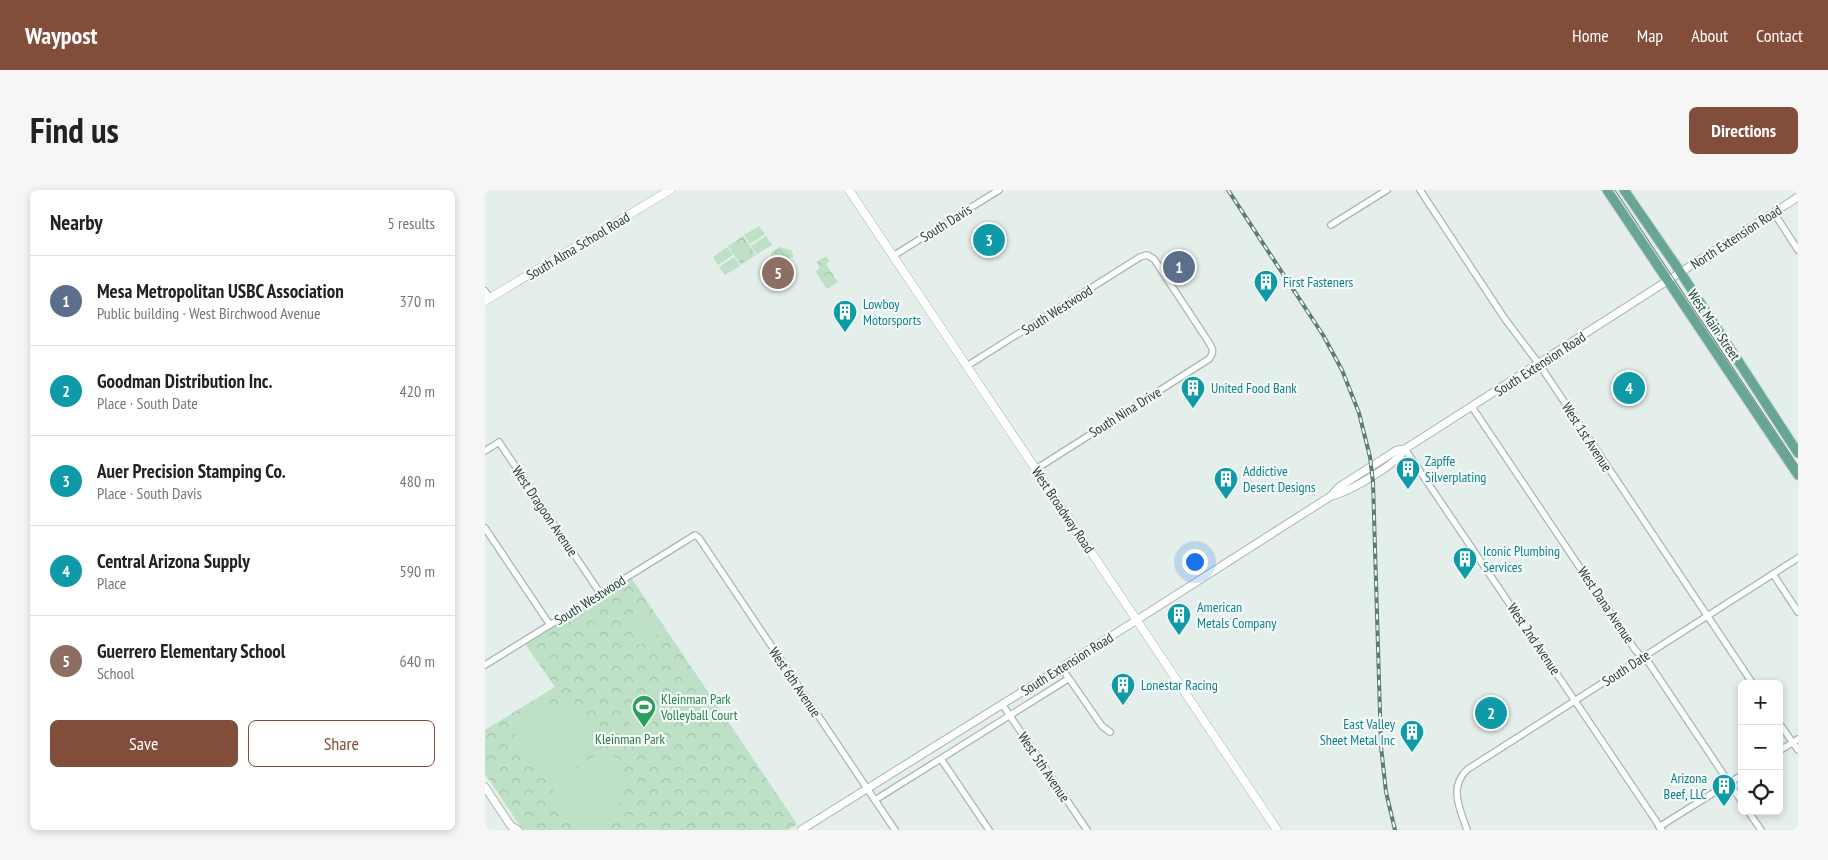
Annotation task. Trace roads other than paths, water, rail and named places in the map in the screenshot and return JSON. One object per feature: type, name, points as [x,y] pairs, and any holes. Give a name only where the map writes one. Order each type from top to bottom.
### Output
[{"type":"main road","name":"South Alma School Road","points":[[487,300],[670,190]]},
{"type":"main road","name":"West Broadway Road","points":[[849,190],[1277,830]]},
{"type":"main road","name":"West Main Street","points":[[1607,190],[1674,277],[1798,453]]},
{"type":"main road","name":"West Main Street","points":[[1624,190],[1674,277],[1798,475]]},
{"type":"street","name":"South Davis","points":[[893,256],[999,190]]},
{"type":"street","points":[[1331,225],[1387,190]]},
{"type":"street","name":"West 1st Avenue","points":[[1420,190],[1505,319],[1539,364],[1750,680]]},
{"type":"street","name":"North Extension Road","points":[[1674,277],[1798,197]]},
{"type":"street","points":[[1773,213],[1798,250]]},
{"type":"street","name":"South Nina Drive","points":[[1037,470],[1213,355],[1213,350],[1154,259],[1147,255]]},
{"type":"street","name":"South Westwood","points":[[967,366],[1140,257],[1147,255]]},
{"type":"street","name":"South Extension Road","points":[[801,830],[1137,620],[1331,496],[1339,487],[1397,450],[1405,450],[1674,277]]},
{"type":"street","points":[[485,291],[487,300]]},
{"type":"street","name":"West Dana Avenue","points":[[1472,407],[1636,651],[1649,663],[1738,796]]},
{"type":"street","name":"West Dragoon Avenue","points":[[485,452],[499,442],[600,594]]},
{"type":"street","name":"West 2nd Avenue","points":[[1405,450],[1661,828]]},
{"type":"street","points":[[485,528],[550,625]]},
{"type":"street","name":"South Westwood","points":[[485,665],[695,535]]},
{"type":"street","name":"West 6th Avenue","points":[[695,535],[699,538],[895,830]]},
{"type":"street","name":"South Date","points":[[1467,830],[1457,792],[1458,781],[1468,769],[1798,558]]},
{"type":"street","points":[[1773,574],[1798,612]]},
{"type":"street","points":[[1061,668],[1102,726],[1110,732]]},
{"type":"street","name":"South Extension Road","points":[[875,800],[1069,679]]},
{"type":"street","name":"West 5th Avenue","points":[[1002,704],[1087,830]]},
{"type":"street","points":[[1781,725],[1795,740],[1798,750]]},
{"type":"street","points":[[1783,748],[1795,740]]},
{"type":"street","points":[[941,759],[989,830]]},
{"type":"street","points":[[1661,828],[1738,777]]},
{"type":"street","points":[[485,787],[513,829]]},
{"type":"street","points":[[1751,815],[1761,830]]},
{"type":"tram line","points":[[1615,190],[1798,466]]},
{"type":"railway","points":[[1228,190],[1323,335],[1342,370],[1359,413],[1370,457],[1373,482],[1381,746],[1386,792],[1395,830]]},
{"type":"place","name":"Auer Precision Stamping Co.","points":[[989,240]]},
{"type":"place","name":"Mesa Metropolitan USBC Association","points":[[1179,267]]},
{"type":"place","name":"Guerrero Elementary School","points":[[778,273]]},
{"type":"place","name":"First Fasteners","points":[[1266,303]]},
{"type":"place","name":"Lowboy Motorsports","points":[[845,333]]},
{"type":"place","name":"Central Arizona Supply","points":[[1629,388]]},
{"type":"place","name":"United Food Bank","points":[[1193,409]]},
{"type":"place","name":"Zapffe Silverplating","points":[[1408,490]]},
{"type":"place","name":"Addictive Desert Designs","points":[[1226,500]]},
{"type":"place","name":"Iconic Plumbing Services","points":[[1465,580]]},
{"type":"place","name":"American Metals Company","points":[[1179,636]]},
{"type":"place","name":"Lonestar Racing","points":[[1123,706]]},
{"type":"place","name":"Goodman Distribution Inc.","points":[[1491,713]]},
{"type":"place","name":"Kleinman Park Volleyball Court","points":[[644,728]]},
{"type":"place","name":"East Valley Sheet Metal Inc","points":[[1412,753]]},
{"type":"place","name":"Arizona Beef, LLC","points":[[1724,807]]},
{"type":"park label","name":"Kleinman Park","points":[[630,739]]}]
